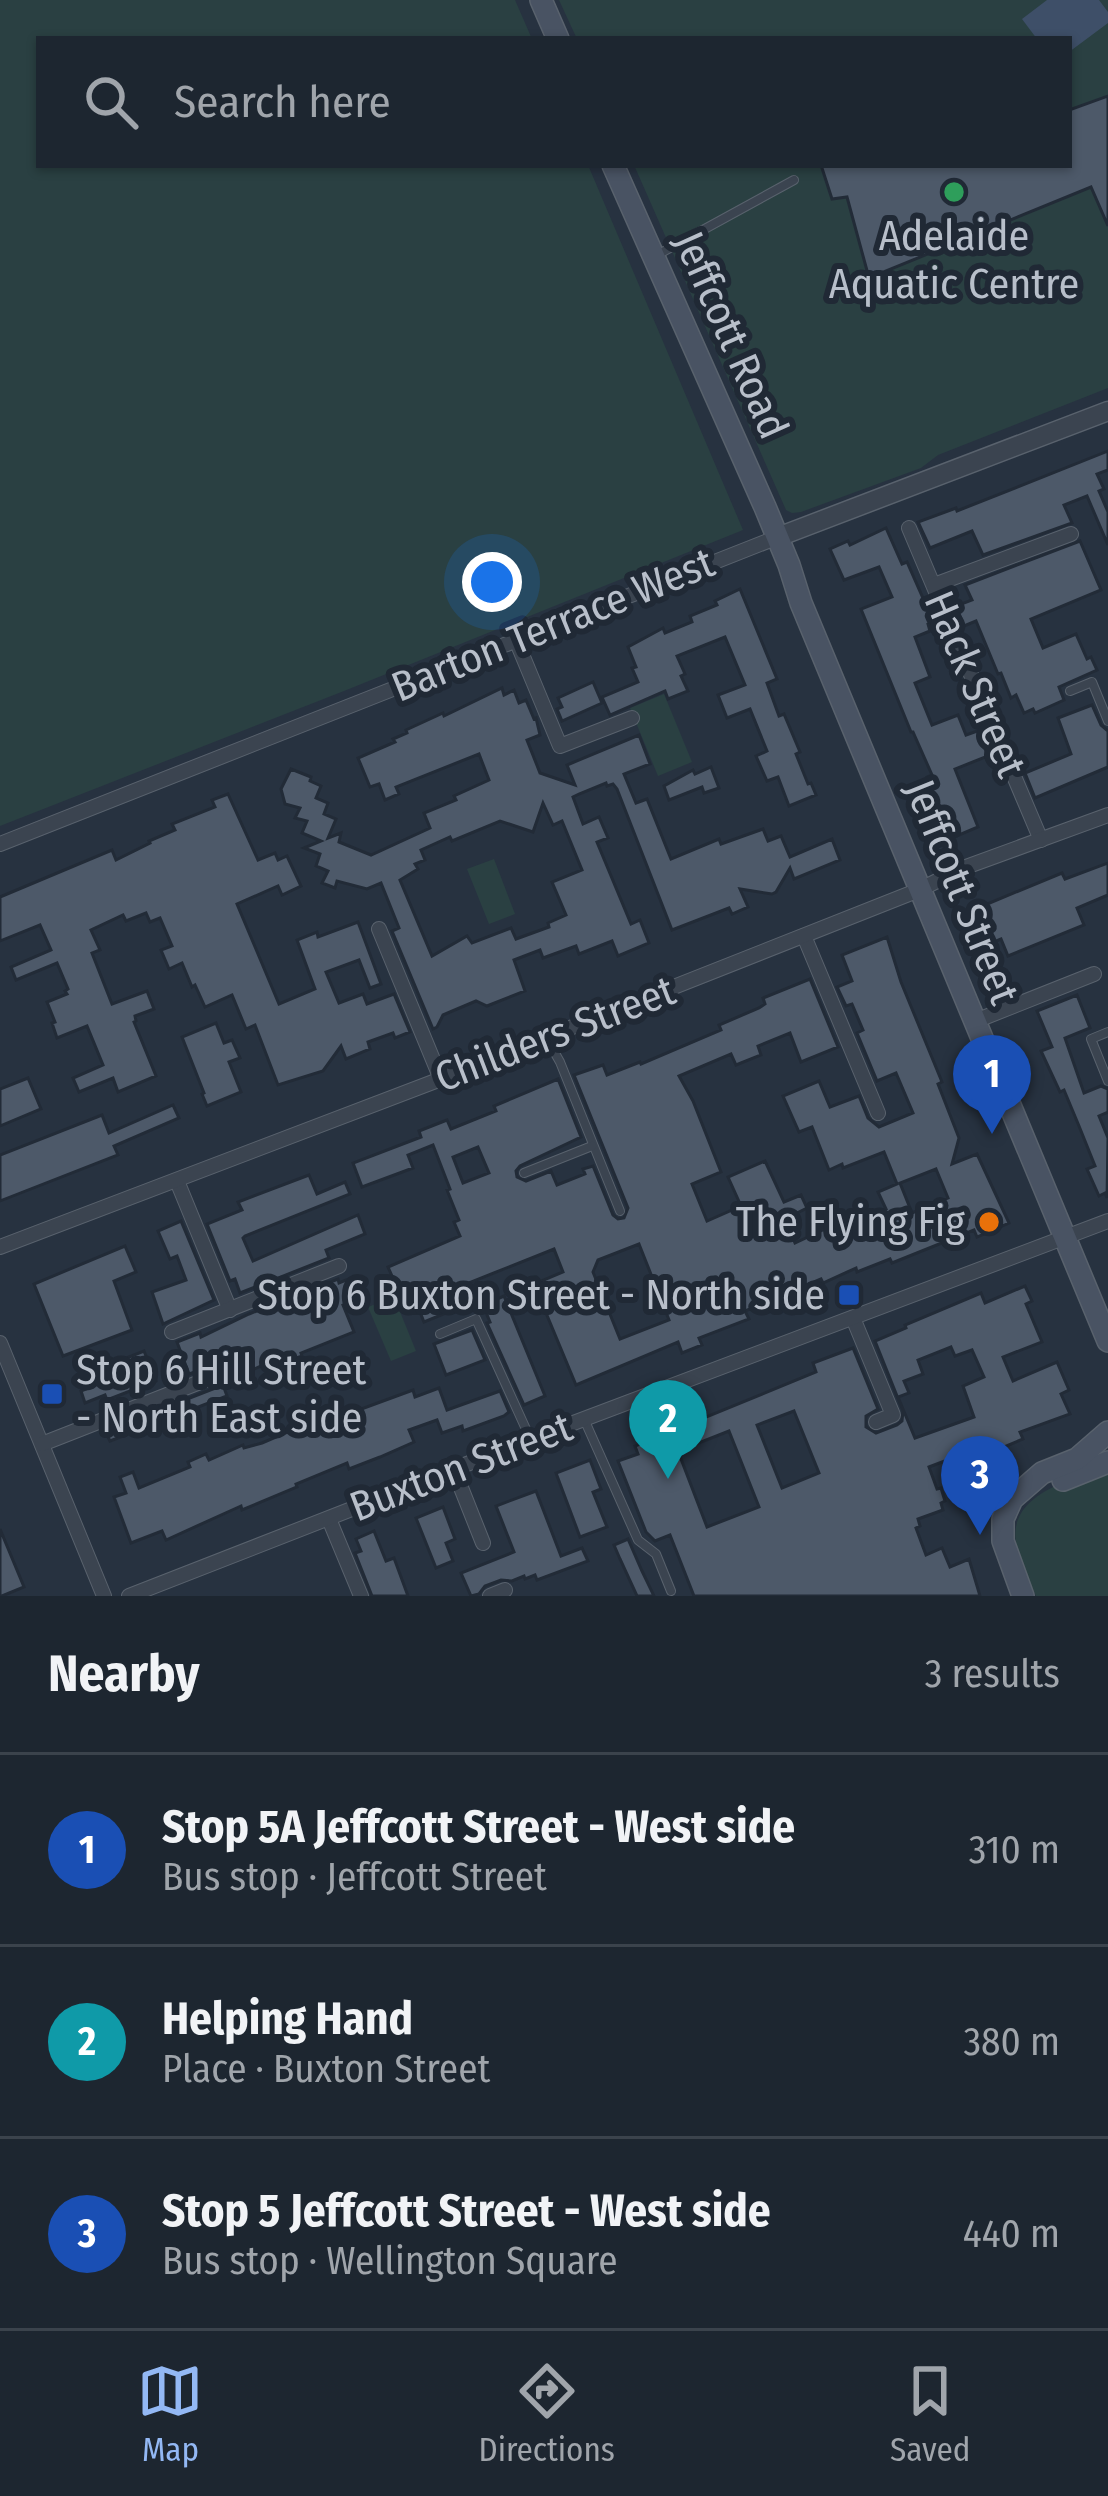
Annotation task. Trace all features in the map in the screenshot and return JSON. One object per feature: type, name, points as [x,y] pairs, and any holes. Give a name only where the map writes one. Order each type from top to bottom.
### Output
[{"type":"main road","points":[[541,0],[557,36]]},
{"type":"main road","name":"Jeffcott Road","points":[[614,168],[778,537]]},
{"type":"main road","name":"Jeffcott Street","points":[[778,537],[801,604],[1108,1341]]},
{"type":"main road","points":[[1023,1596],[1003,1541],[1003,1519],[1012,1499],[1042,1473],[1077,1459],[1108,1432]]},
{"type":"main road","points":[[1012,1499],[1108,1462]]},
{"type":"street","name":"Barton Terrace West","points":[[0,844],[888,492],[1108,411]]},
{"type":"street","name":"Hack Street","points":[[909,528],[1041,840]]},
{"type":"street","points":[[934,585],[1072,534]]},
{"type":"street","points":[[516,640],[560,746],[632,718]]},
{"type":"street","name":"Childers Street","points":[[0,1247],[441,1079],[919,890],[963,868],[1108,815]]},
{"type":"street","points":[[379,929],[441,1079]]},
{"type":"street","points":[[804,936],[878,1113]]},
{"type":"street","points":[[974,1022],[1094,974]]},
{"type":"street","points":[[177,1181],[230,1310]]},
{"type":"street","name":"Buxton Street","points":[[129,1596],[1108,1221]]},
{"type":"street","points":[[172,1332],[339,1267]]},
{"type":"street","points":[[854,1318],[893,1415]]},
{"type":"street","points":[[0,1343],[104,1596]]},
{"type":"street","points":[[42,1444],[223,1373]]},
{"type":"street","points":[[876,1422],[910,1408]]},
{"type":"street","points":[[454,1470],[483,1543]]},
{"type":"street","points":[[329,1519],[361,1596]]},
{"type":"lane","points":[[653,256],[794,180]]},
{"type":"lane","points":[[1070,692],[1092,682],[1108,721]]},
{"type":"lane","points":[[1108,1032],[1091,1039],[1108,1081]]},
{"type":"lane","points":[[546,1038],[620,1211]]},
{"type":"lane","points":[[524,1173],[592,1145]]},
{"type":"lane","points":[[440,1334],[476,1319],[531,1439]]},
{"type":"lane","points":[[584,1419],[638,1540],[656,1554],[671,1591]]},
{"type":"green space","points":[[0,0],[515,0],[531,36],[36,36],[36,168],[589,168],[743,530],[0,826]]},
{"type":"green space","points":[[559,0],[1108,0],[1108,388],[938,455],[921,468],[801,512],[786,510],[635,168],[1072,168],[1072,36],[576,36]]},
{"type":"green space","points":[[664,694],[692,762],[658,776],[630,708]]},
{"type":"green space","points":[[494,859],[515,914],[489,924],[467,869]]},
{"type":"green space","points":[[394,1297],[416,1351],[391,1361],[368,1307]]},
{"type":"green space","points":[[1108,1466],[1108,1596],[1036,1596],[1018,1552],[1019,1517],[1042,1493]]},
{"type":"water","points":[[1047,0],[1099,0],[1108,12],[1108,23],[1072,50],[1072,36],[1035,36],[1022,19]]},
{"type":"building","name":"Adelaide Aquatic Centre","points":[[1108,96],[1108,226],[1091,187],[869,278],[847,197],[832,199],[822,168],[1072,168],[1072,109]]},
{"type":"building","points":[[1108,451],[1108,470],[1097,474],[1108,512],[1108,545],[1087,496],[1064,505],[1072,523],[983,555],[972,531],[930,548],[918,522],[957,511]]},
{"type":"building","points":[[886,528],[933,621],[928,624],[930,631],[915,637],[930,677],[915,683],[932,725],[958,715],[966,735],[980,730],[986,743],[988,756],[955,769],[978,827],[952,838],[927,777],[932,775],[861,609],[892,597],[879,567],[844,580],[830,549]]},
{"type":"building","points":[[1080,541],[1101,590],[1031,619],[1043,648],[1076,634],[1097,670],[1059,687],[1064,700],[1024,713],[998,674],[976,621],[964,626],[956,606],[972,600],[965,585]]},
{"type":"building","points":[[740,589],[777,679],[767,683],[779,716],[784,714],[816,795],[789,806],[778,777],[767,781],[756,756],[767,751],[750,709],[727,718],[718,695],[745,685],[725,637],[677,656],[688,691],[668,699],[665,691],[610,715],[602,697],[638,682],[628,647],[663,628],[665,633],[692,622],[690,616]]},
{"type":"building","points":[[593,682],[602,703],[562,721],[558,698]]},
{"type":"building","points":[[502,688],[504,695],[514,690],[519,703],[526,700],[536,718],[540,735],[527,740],[540,773],[575,785],[567,765],[639,735],[650,764],[624,774],[636,803],[647,799],[671,859],[719,839],[721,844],[763,829],[768,841],[781,836],[790,857],[832,839],[840,860],[794,879],[790,868],[772,894],[740,889],[748,907],[732,914],[729,908],[672,930],[617,789],[606,783],[579,794],[573,797],[583,824],[599,817],[608,838],[597,842],[631,924],[640,920],[649,943],[618,956],[612,941],[579,954],[576,946],[543,958],[540,950],[514,960],[525,991],[487,1006],[476,1001],[443,1015],[433,1029],[392,931],[399,928],[381,883],[367,889],[337,881],[335,888],[322,883],[328,871],[316,866],[320,854],[304,848],[321,841],[302,833],[307,821],[295,818],[300,808],[285,804],[281,789],[291,769],[311,777],[310,781],[321,786],[316,798],[328,803],[324,814],[336,819],[328,838],[341,833],[339,842],[371,855],[430,828],[424,813],[489,780],[479,754],[396,787],[399,794],[385,800],[379,784],[370,787],[358,758],[395,742],[406,730]],"holes":[[[543,803],[553,825],[562,821],[582,870],[552,882],[566,915],[516,939],[511,928],[472,943],[467,936],[432,956],[400,880],[425,860],[421,850],[500,821],[533,832]]]},
{"type":"building","points":[[1092,705],[1108,731],[1108,767],[1035,798],[1025,773],[1071,754],[1058,718]]},
{"type":"building","points":[[711,767],[719,788],[704,793],[702,787],[669,800],[664,786],[693,770],[695,774]]},
{"type":"building","points":[[228,794],[258,860],[275,853],[278,860],[287,856],[301,886],[282,895],[278,886],[237,904],[279,1004],[315,989],[297,940],[358,922],[381,984],[370,988],[359,960],[326,972],[339,1003],[363,994],[367,1004],[394,994],[410,1032],[368,1042],[370,1049],[346,1059],[341,1046],[323,1071],[278,1085],[255,1025],[246,1029],[232,995],[205,1007],[182,963],[169,969],[161,950],[172,946],[160,918],[150,922],[146,913],[126,921],[123,915],[91,930],[100,950],[92,953],[112,1004],[147,991],[154,1009],[135,1016],[134,1022],[156,1076],[118,1092],[113,1078],[79,1092],[73,1078],[103,1065],[87,1026],[57,1038],[47,1002],[67,994],[68,989],[57,963],[16,980],[11,967],[51,950],[40,925],[0,941],[0,897],[112,850],[116,860],[175,830],[172,824],[215,807],[212,800]]},
{"type":"building","points":[[1108,863],[1108,895],[1077,908],[1084,925],[1008,956],[1001,939],[994,942],[980,907],[1062,873],[1065,879]]},
{"type":"building","points":[[887,937],[959,1138],[952,1164],[977,1154],[1009,1223],[977,1237],[974,1230],[892,1263],[890,1259],[857,1272],[856,1268],[823,1283],[821,1279],[745,1311],[749,1319],[699,1338],[702,1345],[682,1353],[678,1342],[576,1385],[534,1284],[563,1272],[554,1249],[466,1284],[473,1302],[424,1322],[410,1287],[399,1292],[388,1267],[460,1236],[450,1189],[433,1145],[408,1155],[413,1168],[362,1187],[353,1163],[421,1137],[419,1131],[447,1120],[451,1129],[496,1111],[494,1106],[558,1079],[581,1137],[520,1166],[517,1177],[526,1181],[551,1171],[557,1185],[593,1166],[613,1215],[624,1218],[628,1208],[574,1075],[603,1065],[607,1075],[641,1064],[721,1030],[719,1025],[765,1004],[763,998],[810,979],[838,1047],[801,1062],[790,1033],[758,1046],[761,1055],[736,1065],[731,1054],[679,1076],[721,1172],[692,1184],[707,1221],[741,1206],[728,1177],[765,1161],[784,1202],[801,1195],[807,1208],[785,1219],[795,1243],[857,1211],[861,1219],[886,1209],[878,1192],[897,1184],[884,1152],[829,1170],[812,1127],[799,1132],[783,1096],[819,1081],[830,1107],[859,1096],[868,1118],[879,1127],[913,1113],[896,1073],[877,1081],[857,1033],[863,1030],[852,1004],[846,1006],[837,987],[852,981],[842,955]],"holes":[[[478,1147],[489,1173],[463,1183],[453,1157]],[[936,1169],[948,1198],[912,1213],[900,1183]],[[639,1244],[669,1320],[620,1339],[593,1272],[598,1260]]]},
{"type":"building","points":[[1077,995],[1090,1028],[1065,1038],[1084,1093],[1101,1086],[1108,1089],[1108,1112],[1099,1116],[1108,1138],[1107,1198],[1105,1193],[1099,1196],[1087,1169],[1095,1166],[1079,1126],[1041,1051],[1052,1047],[1037,1011]]},
{"type":"building","points":[[216,1023],[224,1043],[232,1040],[240,1058],[229,1062],[241,1092],[207,1106],[182,1037]]},
{"type":"building","points":[[28,1078],[41,1109],[0,1126],[0,1089]]},
{"type":"building","points":[[173,1105],[179,1118],[114,1146],[118,1155],[0,1201],[0,1155],[102,1115],[109,1133]]},
{"type":"building","points":[[309,1175],[317,1194],[345,1182],[350,1194],[245,1236],[253,1261],[358,1215],[365,1234],[326,1250],[329,1258],[240,1293],[235,1279],[230,1281],[207,1224],[242,1210],[238,1202]]},
{"type":"building","points":[[181,1221],[214,1300],[163,1324],[152,1292],[186,1280],[177,1256],[170,1259],[158,1231]]},
{"type":"building","points":[[125,1246],[136,1272],[114,1281],[132,1330],[63,1356],[34,1284]]},
{"type":"building","points":[[351,1278],[358,1299],[343,1305],[354,1332],[302,1356],[281,1364],[279,1358],[232,1379],[233,1368],[224,1362],[189,1374],[177,1342]]},
{"type":"building","points":[[1025,1286],[1032,1301],[1026,1304],[1042,1342],[1003,1357],[1013,1381],[1057,1362],[1069,1390],[1061,1394],[1070,1414],[1020,1432],[1023,1439],[997,1450],[994,1444],[987,1445],[929,1467],[945,1501],[943,1510],[918,1519],[916,1528],[926,1555],[942,1548],[950,1567],[969,1559],[980,1596],[694,1596],[670,1535],[655,1541],[646,1532],[618,1461],[638,1454],[635,1446],[816,1372],[813,1363],[853,1348],[878,1409],[866,1416],[866,1427],[876,1433],[897,1425],[903,1411],[875,1341],[981,1293],[985,1303]],"holes":[[[951,1347],[955,1356],[972,1350],[984,1377],[963,1386],[974,1417],[915,1438],[898,1397],[909,1393],[904,1381],[923,1374],[918,1360]],[[794,1411],[819,1473],[782,1488],[757,1425]],[[729,1431],[759,1507],[707,1527],[678,1451]]]},
{"type":"building","points":[[504,1296],[545,1396],[524,1405],[483,1305]]},
{"type":"building","points":[[472,1330],[485,1360],[446,1375],[434,1344]]},
{"type":"building","points":[[144,1351],[156,1381],[107,1400],[105,1395],[85,1403],[81,1376]]},
{"type":"building","points":[[223,1385],[227,1396],[110,1441],[105,1431]]},
{"type":"building","points":[[439,1388],[447,1410],[500,1391],[509,1412],[463,1431],[462,1426],[442,1433],[437,1420],[409,1430],[414,1442],[380,1457],[349,1469],[347,1463],[166,1540],[162,1531],[131,1543],[114,1497],[126,1493],[120,1477],[133,1472],[139,1488],[190,1467],[188,1462],[206,1454],[209,1460],[313,1421],[315,1426],[413,1390],[415,1397]]},
{"type":"building","points":[[590,1460],[601,1489],[593,1492],[607,1527],[580,1537],[556,1473]]},
{"type":"building","points":[[536,1491],[561,1556],[582,1548],[588,1561],[537,1580],[535,1575],[501,1580],[471,1596],[461,1573],[514,1552],[496,1506]]},
{"type":"building","points":[[443,1507],[455,1539],[446,1543],[453,1561],[436,1568],[416,1518]]},
{"type":"building","points":[[0,1529],[24,1587],[2,1596],[0,1596]]},
{"type":"building","points":[[374,1531],[386,1561],[394,1558],[408,1596],[372,1596],[355,1553],[361,1551],[356,1539]]},
{"type":"building","points":[[628,1539],[654,1596],[637,1596],[620,1559],[614,1545]]},
{"type":"place","name":"Adelaide Aquatic Centre","points":[[954,192]]},
{"type":"place","name":"Stop 5A Jeffcott Street - West side","points":[[992,1134]]},
{"type":"place","name":"The Flying Fig","points":[[989,1222]]},
{"type":"place","name":"Stop 6 Buxton Street - North side","points":[[849,1295]]},
{"type":"place","name":"Stop 6 Hill Street - North East side","points":[[52,1394]]},
{"type":"place","name":"Helping Hand","points":[[668,1479]]},
{"type":"place","name":"Stop 5 Jeffcott Street - West side","points":[[980,1535]]}]
